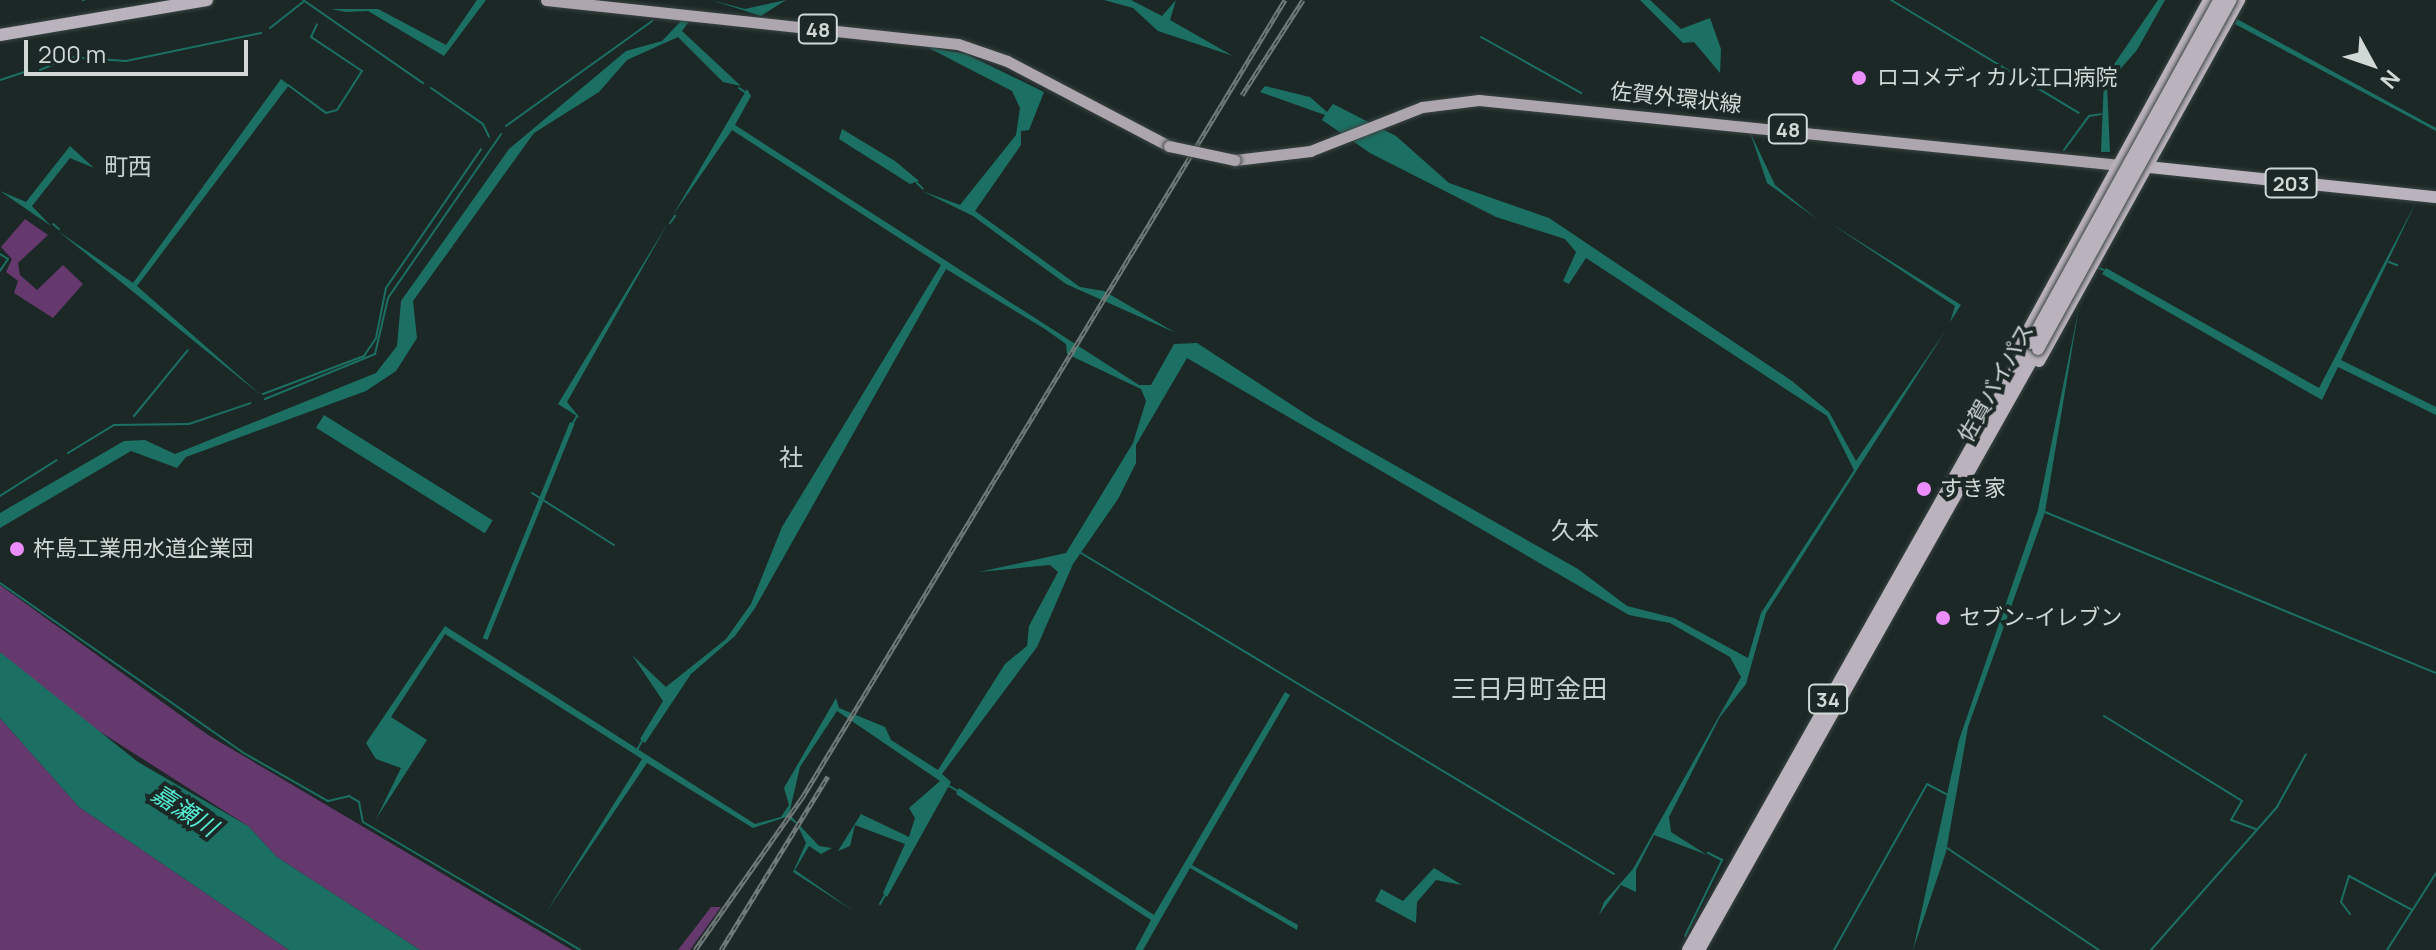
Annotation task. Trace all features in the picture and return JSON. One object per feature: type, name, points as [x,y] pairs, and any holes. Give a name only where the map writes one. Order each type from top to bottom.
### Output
[{"type":"highway","points":[[0,35],[207,0]]},
{"type":"highway","points":[[2120,165],[2209,0]]},
{"type":"highway","name":"佐賀バイパス","points":[[2034,346],[2219,0]]},
{"type":"highway","name":"佐賀バイパス","points":[[1699,950],[2034,346],[2231,0]]},
{"type":"highway","points":[[2147,167],[2239,0]]},
{"type":"highway","name":"203","points":[[2120,165],[2436,197]]},
{"type":"highway","name":"34","points":[[1975,452],[1978,420],[2120,165]]},
{"type":"highway","name":"34","points":[[1975,452],[2147,167]]},
{"type":"highway","name":"佐賀バイパス","points":[[1688,950],[1975,452]]},
{"type":"main road","name":"佐賀外環状線","points":[[546,0],[958,44],[1007,61],[1169,146],[1235,160],[1279,158],[1343,139],[1377,123],[1456,101],[1501,101],[2120,165]]},
{"type":"shaded area","points":[[25,219],[48,235],[18,263],[20,275],[37,290],[63,265],[83,284],[53,318],[14,293],[18,281],[6,272],[12,259],[1,247]]},
{"type":"shaded area","points":[[0,585],[208,735],[572,950],[420,950],[277,857],[248,826],[58,705],[0,652]]},
{"type":"shaded area","points":[[0,718],[79,807],[289,950],[0,950]]},
{"type":"shaded area","points":[[711,907],[721,907],[690,950],[678,950]]},
{"type":"water","points":[[477,0],[486,0],[444,56],[368,11],[331,9],[378,9],[446,45]]},
{"type":"water","points":[[711,0],[745,9],[786,0],[761,16]]},
{"type":"water","points":[[1104,0],[1131,0],[1162,16],[1176,0],[1170,20],[1233,56],[1158,31],[1133,8]]},
{"type":"water","points":[[1640,0],[1650,0],[1681,29],[1710,18],[1721,49],[1720,73],[1694,42],[1683,43]]},
{"type":"water","points":[[2158,0],[2165,0],[2137,50],[2107,84],[2110,152],[2101,152],[2104,79]]},
{"type":"water","points":[[683,19],[690,20],[682,31],[741,86],[723,82],[678,37],[627,60],[599,92],[534,133],[413,301],[417,338],[396,371],[366,391],[186,457],[177,468],[131,451],[0,528],[0,513],[124,441],[145,440],[175,454],[376,373],[397,346],[401,301],[509,149],[626,51],[662,41]]},
{"type":"water","points":[[2237,19],[2436,128],[2436,131],[2235,24]]},
{"type":"water","points":[[927,47],[966,54],[1044,92],[1029,130],[1021,131],[1021,145],[975,211],[1080,287],[1104,291],[1176,333],[1066,284],[973,216],[922,191],[960,205],[1016,135],[1020,108],[1012,91]]},
{"type":"water","points":[[281,79],[289,85],[137,286],[262,396],[58,231],[133,283]]},
{"type":"water","points":[[1265,86],[1310,97],[1327,112],[1333,104],[1396,136],[1449,183],[1549,218],[1792,381],[1829,412],[1856,461],[1946,330],[1766,613],[1746,684],[1720,717],[1669,817],[1671,832],[1707,855],[1654,835],[1636,870],[1636,892],[1621,885],[1599,915],[1604,902],[1633,869],[1741,677],[1730,657],[1670,623],[1629,615],[1187,358],[1136,445],[1136,463],[1118,499],[1073,564],[1037,647],[942,774],[951,782],[887,897],[883,893],[905,844],[855,825],[850,846],[838,851],[861,814],[909,837],[915,818],[909,808],[940,781],[837,711],[800,767],[789,814],[819,846],[832,848],[821,854],[809,846],[795,870],[855,912],[793,872],[806,843],[797,824],[786,817],[753,828],[647,763],[545,914],[642,759],[445,634],[391,717],[427,740],[376,819],[401,768],[376,759],[366,743],[445,626],[755,824],[781,817],[789,805],[784,788],[836,698],[839,708],[885,727],[891,740],[938,770],[1005,664],[1027,646],[1029,626],[1058,572],[1050,565],[979,572],[1066,553],[1133,443],[1146,401],[1141,389],[1067,354],[1066,344],[1045,329],[946,269],[755,608],[735,636],[691,674],[645,743],[640,739],[663,701],[632,655],[666,687],[726,639],[751,604],[782,527],[941,265],[732,130],[673,215],[747,89],[751,96],[735,125],[1139,385],[1151,385],[1174,344],[1197,343],[1315,420],[1578,569],[1627,606],[1674,618],[1748,658],[1761,613],[1854,470],[1827,416],[1586,258],[1569,284],[1563,281],[1576,252],[1565,239],[1496,217],[1370,153],[1322,120],[1325,115],[1260,92]]},
{"type":"water","points":[[842,129],[895,161],[919,181],[910,184],[839,139]]},
{"type":"water","points":[[1750,132],[1775,185],[1817,219],[1767,183]]},
{"type":"water","points":[[70,146],[94,168],[70,158],[32,206],[51,226],[0,191],[26,202]]},
{"type":"water","points":[[2416,202],[2341,360],[2436,407],[2436,415],[2338,367],[2322,400],[2102,274],[2106,268],[2319,388]]},
{"type":"water","points":[[669,221],[567,402],[580,418],[558,404]]},
{"type":"water","points":[[1830,223],[1961,305],[1950,322],[1955,306]]},
{"type":"water","points":[[2079,307],[2045,512],[1968,727],[1946,852],[1913,950],[1959,740],[2038,510]]},
{"type":"water","points":[[324,415],[493,520],[485,533],[316,428]]},
{"type":"water","points":[[570,422],[575,424],[487,640],[483,638]]},
{"type":"water","name":"嘉瀬川","points":[[0,652],[138,762],[248,826],[277,857],[420,950],[289,950],[79,807],[0,718]]},
{"type":"water","points":[[1285,692],[1290,695],[1192,865],[1298,925],[1297,930],[1190,868],[1143,950],[1135,950],[1151,920],[956,794],[959,788],[1154,915]]},
{"type":"water","points":[[1434,868],[1462,885],[1436,880],[1417,902],[1416,923],[1375,901],[1381,889],[1403,901]]},
{"type":"waterway","points":[[303,0],[423,83]]},
{"type":"waterway","points":[[1891,0],[2079,113]]},
{"type":"waterway","points":[[270,28],[303,2]]},
{"type":"waterway","points":[[506,126],[652,21]]},
{"type":"waterway","points":[[288,85],[326,113],[337,110],[362,71],[311,37],[317,24]]},
{"type":"waterway","points":[[40,70],[70,57],[126,61],[261,33]]},
{"type":"waterway","points":[[1481,37],[1581,93]]},
{"type":"waterway","points":[[0,80],[28,71]]},
{"type":"waterway","points":[[431,88],[483,124],[489,137]]},
{"type":"waterway","points":[[739,88],[745,92]]},
{"type":"waterway","points":[[2064,150],[2089,116],[2101,114]]},
{"type":"waterway","points":[[265,399],[375,354],[388,298],[501,134]]},
{"type":"waterway","points":[[263,394],[364,356],[376,338],[386,288],[481,149]]},
{"type":"waterway","points":[[917,183],[923,189]]},
{"type":"waterway","points":[[670,223],[675,216]]},
{"type":"waterway","points":[[53,224],[59,229]]},
{"type":"waterway","points":[[0,254],[8,259],[0,271]]},
{"type":"waterway","points":[[2389,262],[2397,265]]},
{"type":"waterway","points":[[2099,268],[2104,270]]},
{"type":"waterway","points":[[134,416],[188,350]]},
{"type":"waterway","points":[[68,453],[114,425],[189,424],[251,403]]},
{"type":"waterway","points":[[573,423],[577,416]]},
{"type":"waterway","points":[[0,496],[57,460]]},
{"type":"waterway","points":[[532,493],[614,545]]},
{"type":"waterway","points":[[2045,512],[2436,673]]},
{"type":"waterway","points":[[1081,553],[1614,874]]},
{"type":"waterway","points":[[0,583],[242,752],[328,801],[349,796],[359,802],[363,822],[580,950]]},
{"type":"waterway","points":[[2104,716],[2242,801],[2231,820],[2256,829]]},
{"type":"waterway","points":[[637,750],[642,741]]},
{"type":"waterway","points":[[2151,950],[2277,807],[2306,754]]},
{"type":"waterway","points":[[1834,950],[1927,784],[1950,796]]},
{"type":"waterway","points":[[949,786],[958,791]]},
{"type":"waterway","points":[[1947,848],[2099,950]]},
{"type":"waterway","points":[[1685,936],[1722,860],[1708,853]]},
{"type":"waterway","points":[[2387,950],[2436,873]]},
{"type":"waterway","points":[[2350,914],[2341,902],[2349,876],[2412,910]]},
{"type":"waterway","points":[[880,904],[885,895]]},
{"type":"railway","points":[[695,950],[802,798],[1285,0]]},
{"type":"railway","points":[[1242,95],[1303,0]]},
{"type":"railway","points":[[721,950],[828,776]]},
{"type":"place","name":"ロコメディカル江口病院","points":[[1859,78]]},
{"type":"place","name":"すき家","points":[[1924,489]]},
{"type":"place","name":"杵島工業用水道企業団","points":[[17,549]]},
{"type":"place","name":"セブン-イレブン","points":[[1943,618]]},
{"type":"district","name":"町西","points":[[128,166]]},
{"type":"district","name":"社","points":[[791,457]]},
{"type":"district","name":"久本","points":[[1575,530]]},
{"type":"district","name":"三日月町金田","points":[[1529,689]]}]
